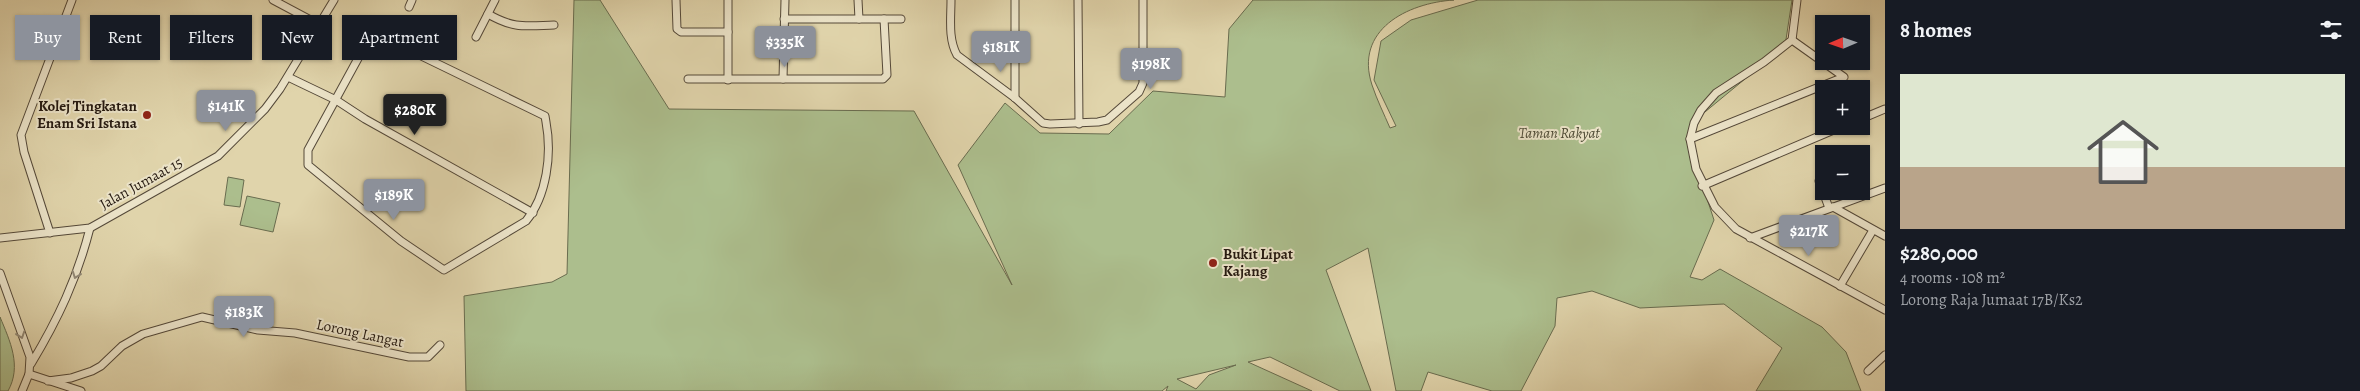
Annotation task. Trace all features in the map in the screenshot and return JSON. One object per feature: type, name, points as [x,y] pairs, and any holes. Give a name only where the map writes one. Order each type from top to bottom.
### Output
[{"type":"street","points":[[50,233],[24,152],[21,135],[72,0]]},
{"type":"street","points":[[272,0],[301,15]]},
{"type":"street","name":"Jalan Jumaat 15","points":[[326,15],[334,0]]},
{"type":"street","points":[[409,7],[412,0]]},
{"type":"street","points":[[476,37],[495,0]]},
{"type":"street","points":[[676,0],[677,29],[688,32],[728,32]]},
{"type":"street","points":[[728,0],[728,80]]},
{"type":"street","points":[[783,79],[785,0]]},
{"type":"street","points":[[858,0],[859,19]]},
{"type":"street","points":[[951,0],[951,37],[953,48],[957,55],[1015,98],[1043,124],[1079,124],[1107,120],[1139,92],[1142,83],[1143,0]]},
{"type":"street","points":[[1014,0],[1015,98]]},
{"type":"street","points":[[1078,0],[1079,124]]},
{"type":"street","points":[[1797,0],[1792,40],[1770,58],[1716,93],[1701,110],[1694,123],[1690,140],[1696,169],[1702,186],[1715,207],[1736,229],[1885,310]]},
{"type":"street","points":[[488,14],[505,24],[517,26],[554,25]]},
{"type":"street","points":[[784,19],[901,19]]},
{"type":"street","points":[[688,79],[883,79],[887,75],[884,19]]},
{"type":"street","points":[[373,39],[405,48],[545,116],[548,129],[547,168],[543,187],[533,213],[526,221],[444,270],[401,241],[308,165],[308,150],[367,42],[373,39]]},
{"type":"street","points":[[1690,140],[1844,78],[1792,40]]},
{"type":"street","name":"Jalan Jumaat 15","points":[[0,238],[90,228],[218,156],[266,109],[298,60]]},
{"type":"street","points":[[288,77],[336,100],[373,124],[533,213]]},
{"type":"street","points":[[1870,115],[1885,109]]},
{"type":"street","points":[[1702,186],[1822,135]]},
{"type":"street","points":[[1750,238],[1885,188]]},
{"type":"street","points":[[1828,200],[1831,207],[1885,236]]},
{"type":"street","name":"Jalan Jumaat 15","points":[[31,364],[66,300],[83,257],[90,228]]},
{"type":"street","points":[[1840,286],[1873,230]]},
{"type":"street","points":[[0,273],[31,364],[22,391]]},
{"type":"street","name":"Lorong Langat","points":[[48,381],[72,378],[92,371],[101,366],[122,346],[143,334],[202,317],[258,330],[295,333],[408,357],[428,357],[440,345]]},
{"type":"street","points":[[1868,371],[1885,355]]},
{"type":"street","name":"Lorong Langat","points":[[29,374],[81,391]]},
{"type":"green space","name":"Taman Rakyat","points":[[574,0],[600,0],[669,109],[914,111],[1012,285],[958,165],[1005,103],[1040,133],[1109,134],[1153,91],[1225,97],[1229,29],[1253,0],[1454,0],[1436,2],[1403,14],[1389,23],[1378,35],[1371,49],[1368,66],[1372,85],[1390,128],[1396,126],[1374,80],[1381,41],[1411,20],[1478,0],[1792,0],[1785,46],[1694,121],[1692,153],[1714,220],[1690,277],[1702,280],[1720,269],[1822,327],[1846,352],[1861,391],[1756,391],[1782,348],[1724,304],[1640,308],[1592,291],[1557,298],[1555,326],[1521,391],[1492,391],[1428,372],[1421,391],[1396,391],[1368,248],[1326,270],[1371,391],[1340,391],[1270,357],[1248,362],[1312,391],[1166,391],[1168,386],[1162,391],[466,391],[464,296],[552,282],[567,274]],"holes":[[[1236,365],[1209,375],[1196,389],[1177,379]]]},
{"type":"green space","points":[[228,177],[244,180],[240,207],[224,205]]},
{"type":"green space","points":[[247,196],[280,203],[273,232],[240,225]]},
{"type":"green space","points":[[0,317],[11,344],[14,363],[12,382],[8,391],[0,391]]},
{"type":"place","name":"Kolej Tingkatan Enam Sri Istana","points":[[147,115]]},
{"type":"place","name":"Bukit Lipat Kajang","points":[[1213,263]]}]
